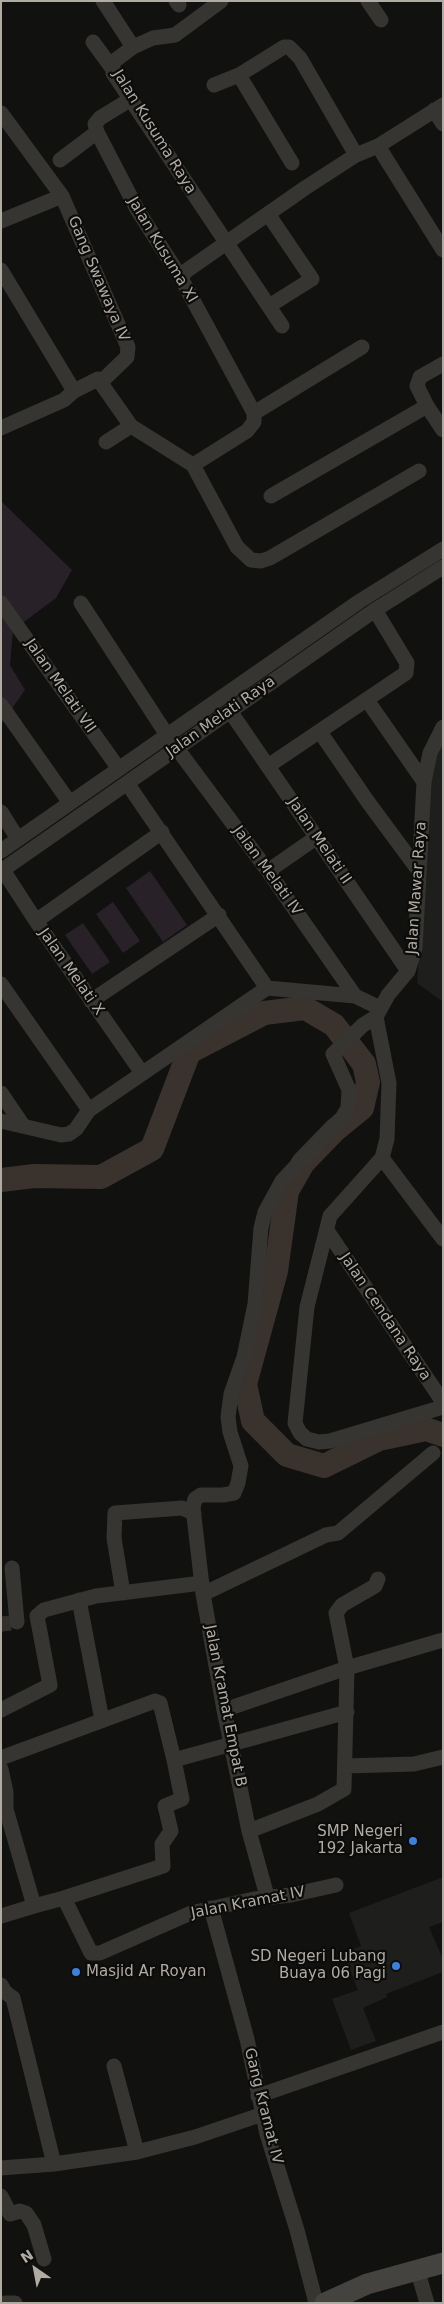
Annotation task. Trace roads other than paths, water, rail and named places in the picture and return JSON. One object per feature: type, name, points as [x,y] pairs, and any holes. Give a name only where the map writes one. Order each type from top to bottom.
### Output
[{"type":"main road","points":[[325,2303],[367,2284],[443,2263]]},
{"type":"street","name":"Jalan Kusuma Raya","points":[[103,1],[132,47],[117,57],[113,62],[112,68],[282,326]]},
{"type":"street","points":[[132,47],[153,38],[175,35],[221,1]]},
{"type":"street","points":[[368,1],[382,20]]},
{"type":"street","points":[[94,42],[112,68]]},
{"type":"street","points":[[214,85],[239,75],[284,47],[292,49],[300,58],[356,155]]},
{"type":"street","points":[[239,75],[292,163]]},
{"type":"street","points":[[60,160],[97,132],[95,124],[100,118],[131,99]]},
{"type":"street","points":[[181,278],[227,242],[356,155],[378,146],[438,108],[443,124]]},
{"type":"street","name":"Gang Swawaya IV","points":[[1,113],[62,196],[128,347],[127,357],[100,382]]},
{"type":"street","name":"Jalan Kusuma XI","points":[[97,132],[138,211],[181,278],[254,413]]},
{"type":"street","points":[[378,146],[443,250]]},
{"type":"street","points":[[1,221],[62,196]]},
{"type":"street","points":[[268,214],[312,279],[269,306]]},
{"type":"street","points":[[2,272],[74,391]]},
{"type":"street","points":[[193,464],[250,428],[254,422],[254,413],[362,347]]},
{"type":"street","points":[[443,364],[426,373],[418,382],[418,391],[443,430]]},
{"type":"street","points":[[1,428],[64,400],[74,391],[96,379],[132,426],[193,464],[237,546],[251,560],[261,561],[419,471]]},
{"type":"street","points":[[271,496],[427,406]]},
{"type":"street","points":[[106,442],[132,426]]},
{"type":"street","name":"Jalan Melati Raya","points":[[2,870],[230,711],[360,601],[443,549]]},
{"type":"street","name":"Jalan Melati Raya","points":[[1,851],[167,735],[443,567]]},
{"type":"street","name":"Jalan Melati VII","points":[[1,603],[119,769]]},
{"type":"street","name":"Jalan Melati IV","points":[[81,603],[176,748],[268,871],[354,996]]},
{"type":"street","points":[[268,766],[406,673],[408,668],[375,610]]},
{"type":"street","points":[[367,700],[424,782]]},
{"type":"street","points":[[1,706],[70,803]]},
{"type":"street","name":"Jalan Melati II","points":[[230,711],[408,971]]},
{"type":"street","name":"Jalan Mawar Raya","points":[[194,1513],[195,1499],[201,1495],[224,1495],[234,1492],[238,1483],[241,1466],[230,1432],[228,1417],[231,1394],[244,1357],[255,1304],[261,1228],[265,1212],[282,1181],[342,1118],[348,1108],[349,1090],[333,1054],[373,1017],[408,971],[416,948],[424,782],[430,753],[443,727]]},
{"type":"street","points":[[320,732],[368,802],[419,871]]},
{"type":"street","points":[[127,783],[219,915],[267,988]]},
{"type":"street","points":[[1,812],[18,839]]},
{"type":"street","points":[[36,921],[162,832]]},
{"type":"street","points":[[268,871],[317,837]]},
{"type":"street","name":"Jalan Melati X","points":[[2,870],[142,1073]]},
{"type":"street","points":[[91,1001],[219,915]]},
{"type":"street","points":[[1,984],[89,1110]]},
{"type":"street","points":[[1,1121],[22,1124],[61,1135],[69,1134],[76,1129],[89,1110],[267,988],[354,996],[373,1017],[389,1083],[388,1139],[382,1158],[334,1211],[307,1307],[295,1410],[296,1428],[307,1439],[319,1442],[330,1441],[443,1407]]},
{"type":"street","points":[[1,1093],[22,1124]]},
{"type":"street","points":[[382,1158],[443,1239]]},
{"type":"street","points":[[426,1214],[443,1216]]},
{"type":"street","name":"Jalan Cendana Raya","points":[[328,1232],[443,1402]]},
{"type":"street","points":[[12,1568],[14,1622],[37,1616],[52,1606],[79,1600],[123,1593],[203,1588],[326,1535],[338,1533],[433,1453]]},
{"type":"street","points":[[123,1593],[114,1538],[113,1517],[115,1513],[182,1508],[194,1513]]},
{"type":"street","name":"Jalan Kramat Empat B","points":[[194,1513],[203,1588],[224,1710],[249,1831],[267,1896]]},
{"type":"street","points":[[249,1831],[318,1804],[342,1792],[345,1786],[346,1766],[347,1668],[336,1613],[342,1605],[375,1586],[378,1579]]},
{"type":"street","points":[[79,1600],[102,1720]]},
{"type":"street","points":[[1,1710],[50,1685],[37,1616]]},
{"type":"street","points":[[224,1710],[347,1668],[443,1640]]},
{"type":"street","points":[[1,1758],[158,1701],[174,1760],[182,1799],[165,1806],[171,1831],[162,1844],[163,1866],[1,1916]]},
{"type":"street","points":[[174,1760],[347,1712]]},
{"type":"street","points":[[346,1766],[414,1764],[443,1757]]},
{"type":"street","points":[[1,1769],[6,1792],[4,1810],[34,1906]]},
{"type":"street","name":"Jalan Kramat IV","points":[[64,1898],[88,1950],[94,1954],[178,1917],[267,1896],[291,1895],[336,1885]]},
{"type":"street","name":"Gang Kramat IV","points":[[211,1908],[247,2039],[258,2096],[316,2303]]},
{"type":"street","points":[[1,1985],[5,1992],[13,1998],[54,2164]]},
{"type":"street","points":[[258,2096],[443,2032]]},
{"type":"street","points":[[114,2066],[137,2152]]},
{"type":"street","points":[[1,2168],[54,2164],[137,2152],[195,2138],[263,2114]]},
{"type":"street","points":[[1,2196],[10,2214],[24,2211],[30,2219],[39,2239],[44,2259]]},
{"type":"street","points":[[417,2269],[427,2303]]},
{"type":"street","points":[[5,2303],[15,2303]]},
{"type":"waterway","points":[[1,1180],[34,1176],[101,1177],[152,1149],[189,1052],[264,1013],[305,1008],[334,1025],[364,1064],[368,1082],[362,1108],[335,1130],[303,1163],[287,1191],[276,1271],[245,1384],[253,1421],[287,1455],[324,1466],[379,1439],[426,1429],[443,1435]]},
{"type":"tunnel","points":[[1,1624],[11,1623]]},
{"type":"place","name":"SMP Negeri 192 Jakarta","points":[[413,1841]]},
{"type":"place","name":"SD Negeri Lubang Buaya 06 Pagi","points":[[396,1966]]},
{"type":"place","name":"Masjid Ar Royan","points":[[76,1972]]}]
